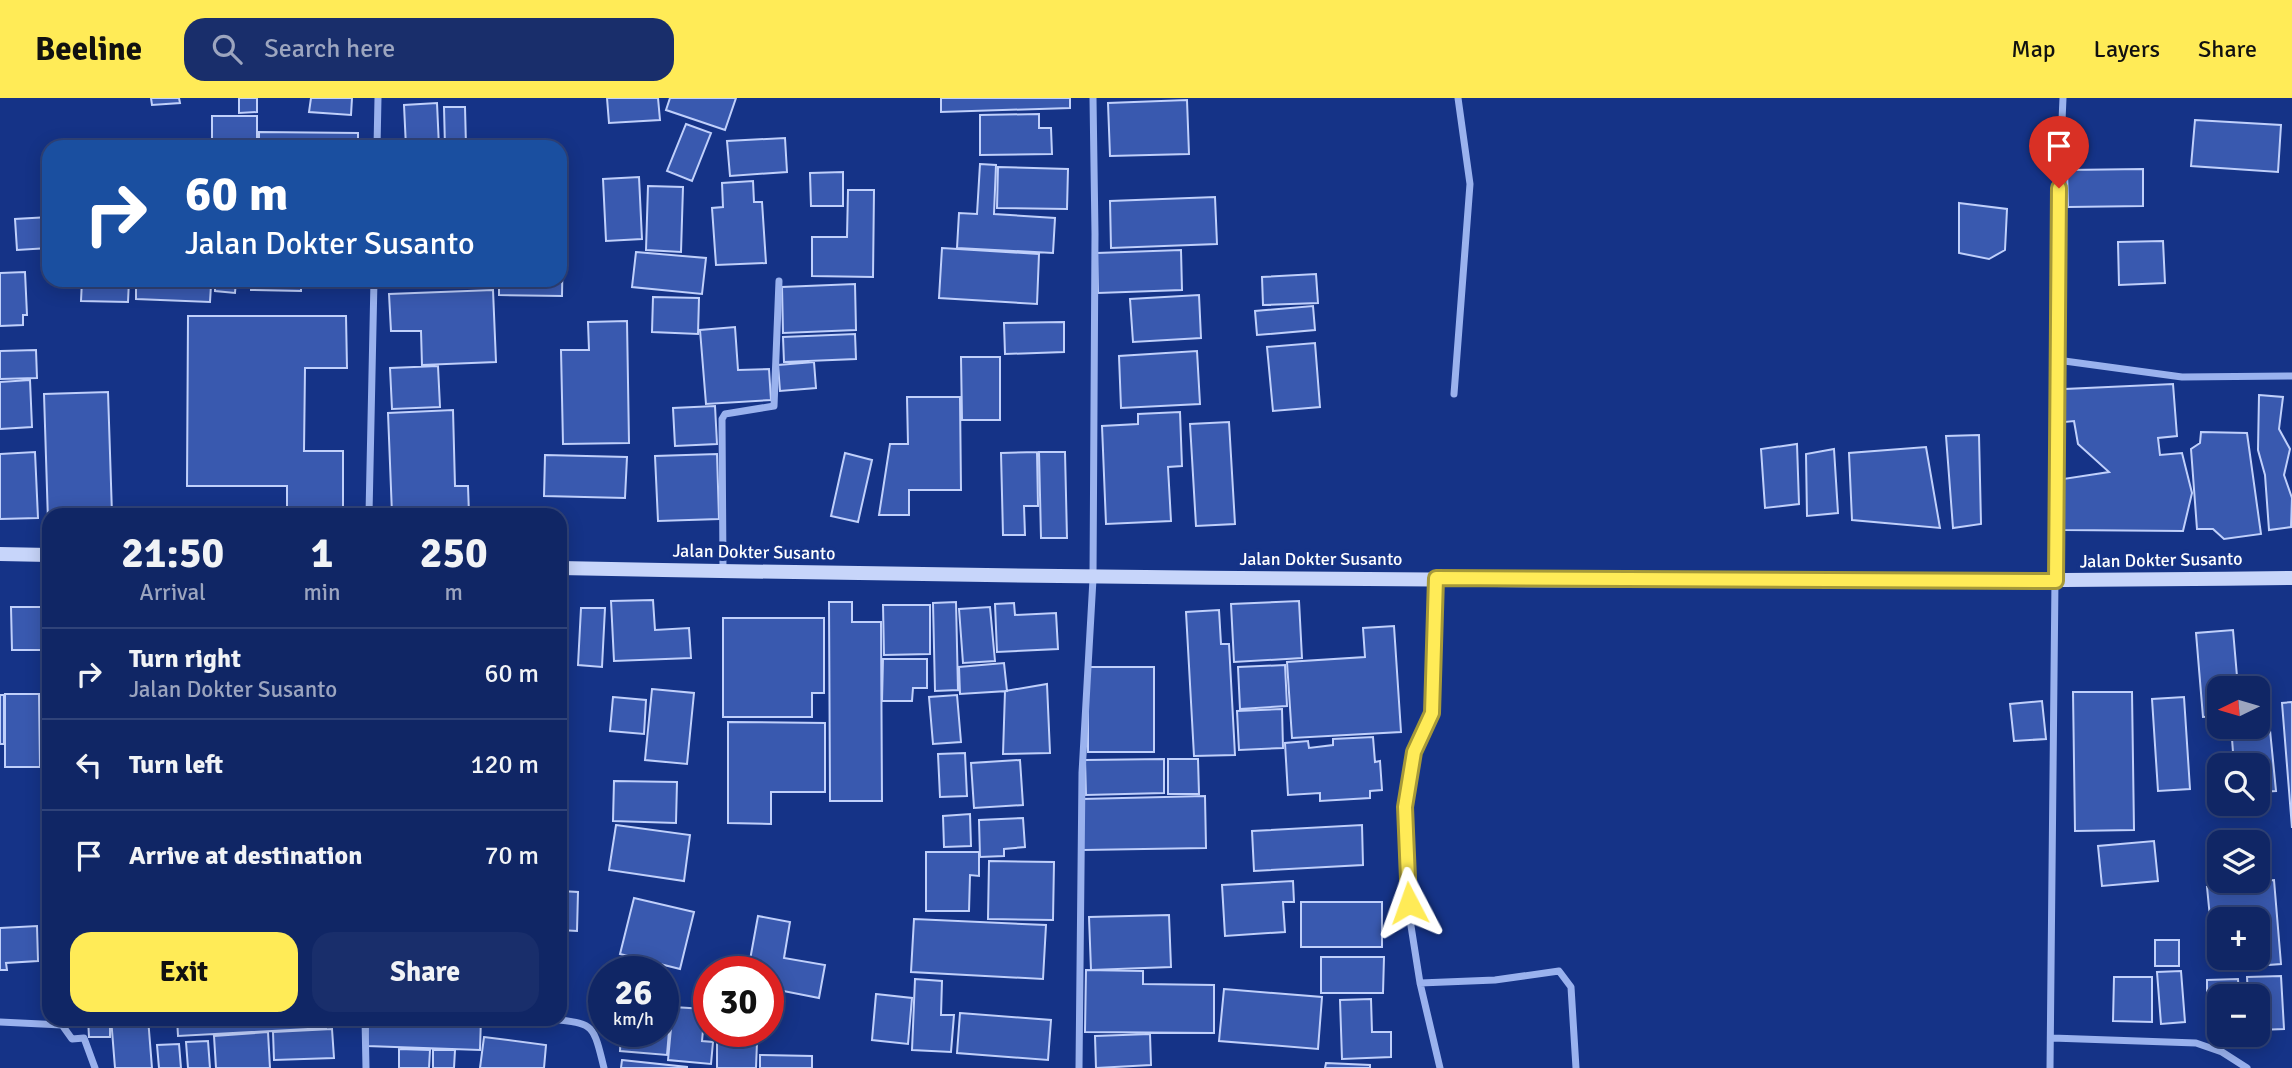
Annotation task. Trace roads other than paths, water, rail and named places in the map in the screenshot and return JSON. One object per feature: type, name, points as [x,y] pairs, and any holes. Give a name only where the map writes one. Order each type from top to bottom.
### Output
[{"type":"main road","points":[[0,554],[42,555]]},
{"type":"main road","name":"Jalan Dokter Susanto","points":[[567,568],[1093,579],[2056,581],[2292,578]]},
{"type":"street","points":[[377,140],[378,98]]},
{"type":"street","points":[[1079,1068],[1082,773],[1093,579],[1096,234],[1093,98]]},
{"type":"street","points":[[1454,394],[1470,184],[1458,98]]},
{"type":"street","points":[[2050,1068],[2057,360],[2063,98]]},
{"type":"street","points":[[723,571],[722,419],[725,414],[774,406],[779,281]]},
{"type":"street","points":[[369,508],[374,287]]},
{"type":"street","points":[[2057,360],[2182,377],[2292,376]]},
{"type":"street","points":[[1436,578],[1432,713],[1414,752],[1405,807],[1410,926],[1440,1068]]},
{"type":"street","points":[[1420,983],[1495,980],[1559,971],[1571,987],[1576,1068]]},
{"type":"street","points":[[0,1022],[42,1024]]},
{"type":"street","points":[[567,1022],[584,1024],[597,1034],[604,1068]]},
{"type":"street","points":[[63,1026],[72,1040],[84,1038],[95,1068]]},
{"type":"street","points":[[365,1026],[366,1068]]},
{"type":"street","points":[[2052,1038],[2196,1043],[2222,1052],[2247,1068]]}]
